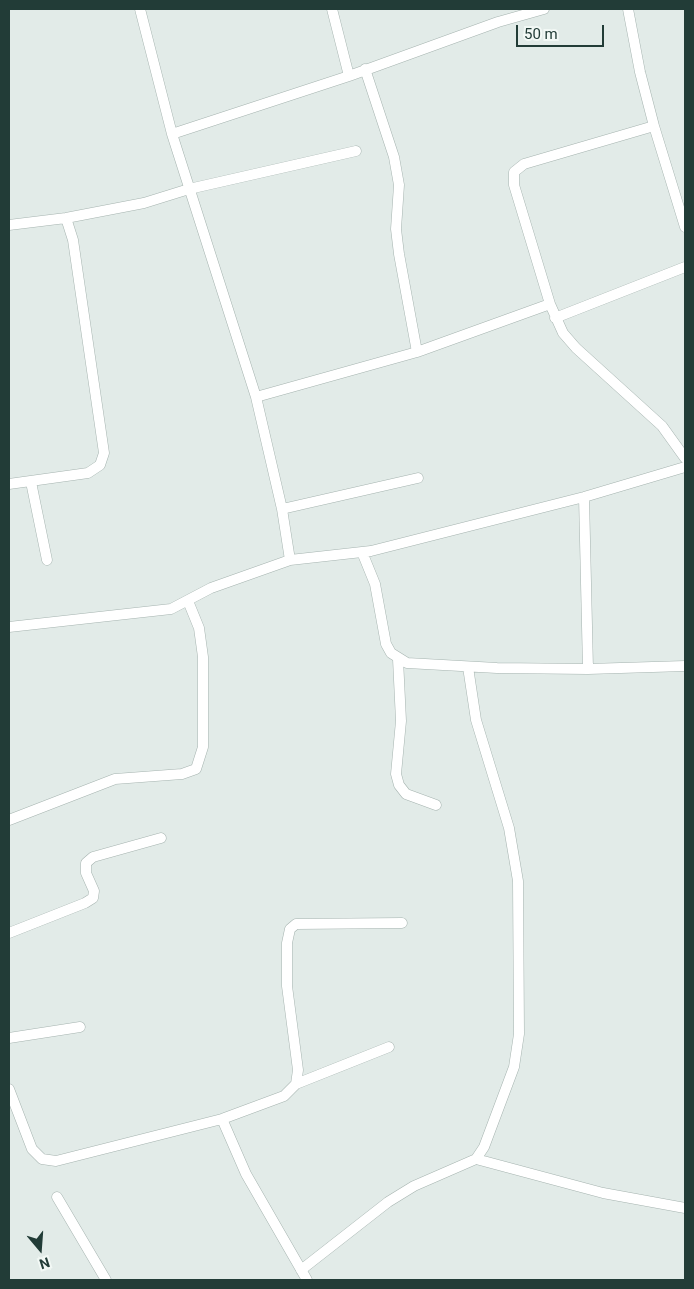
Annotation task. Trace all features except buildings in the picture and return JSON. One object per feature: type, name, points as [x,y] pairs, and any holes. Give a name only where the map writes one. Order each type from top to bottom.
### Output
[{"type":"street","points":[[140,9],[172,134],[256,397],[282,509],[290,560]]},
{"type":"street","points":[[332,9],[348,76]]},
{"type":"street","points":[[172,134],[348,76],[520,12],[544,9]]},
{"type":"street","points":[[628,9],[640,72],[654,126],[685,227]]},
{"type":"street","points":[[365,69],[394,157],[398,185],[396,228],[399,254],[417,352]]},
{"type":"street","points":[[654,126],[524,164],[514,172],[514,185],[550,304],[563,333],[576,348],[662,426],[685,458]]},
{"type":"street","points":[[9,225],[66,218],[144,203],[189,189],[356,151]]},
{"type":"street","points":[[9,484],[88,473],[100,465],[104,454],[73,240],[66,218]]},
{"type":"street","points":[[555,318],[685,268]]},
{"type":"street","points":[[256,397],[417,352],[550,304]]},
{"type":"street","points":[[9,628],[160,611],[188,601],[211,588],[290,560],[362,552],[584,497],[685,467]]},
{"type":"street","points":[[282,509],[418,478]]},
{"type":"street","points":[[31,482],[48,560]]},
{"type":"street","points":[[584,497],[588,669]]},
{"type":"street","points":[[362,552],[375,584],[386,644],[391,653],[398,659],[414,665],[588,669],[685,666]]},
{"type":"street","points":[[9,820],[115,779],[182,774],[196,769],[203,747],[203,657],[199,628],[188,601]]},
{"type":"street","points":[[398,659],[400,721],[396,774],[399,785],[406,794],[436,805]]},
{"type":"street","points":[[301,1270],[388,1202],[414,1186],[476,1159],[484,1147],[518,1052],[518,881],[509,828],[476,720],[468,667]]},
{"type":"street","points":[[9,932],[85,903],[93,898],[94,890],[86,873],[86,863],[93,857],[161,838]]},
{"type":"street","points":[[296,1084],[298,1070],[287,986],[290,930],[296,924],[402,923]]},
{"type":"street","points":[[9,1038],[80,1027]]},
{"type":"street","points":[[9,1088],[32,1149],[42,1159],[56,1162],[222,1118],[284,1096],[296,1084],[389,1047]]},
{"type":"street","points":[[222,1118],[246,1174],[307,1280]]},
{"type":"street","points":[[476,1159],[603,1193],[685,1208]]},
{"type":"street","points":[[57,1197],[106,1280]]}]
